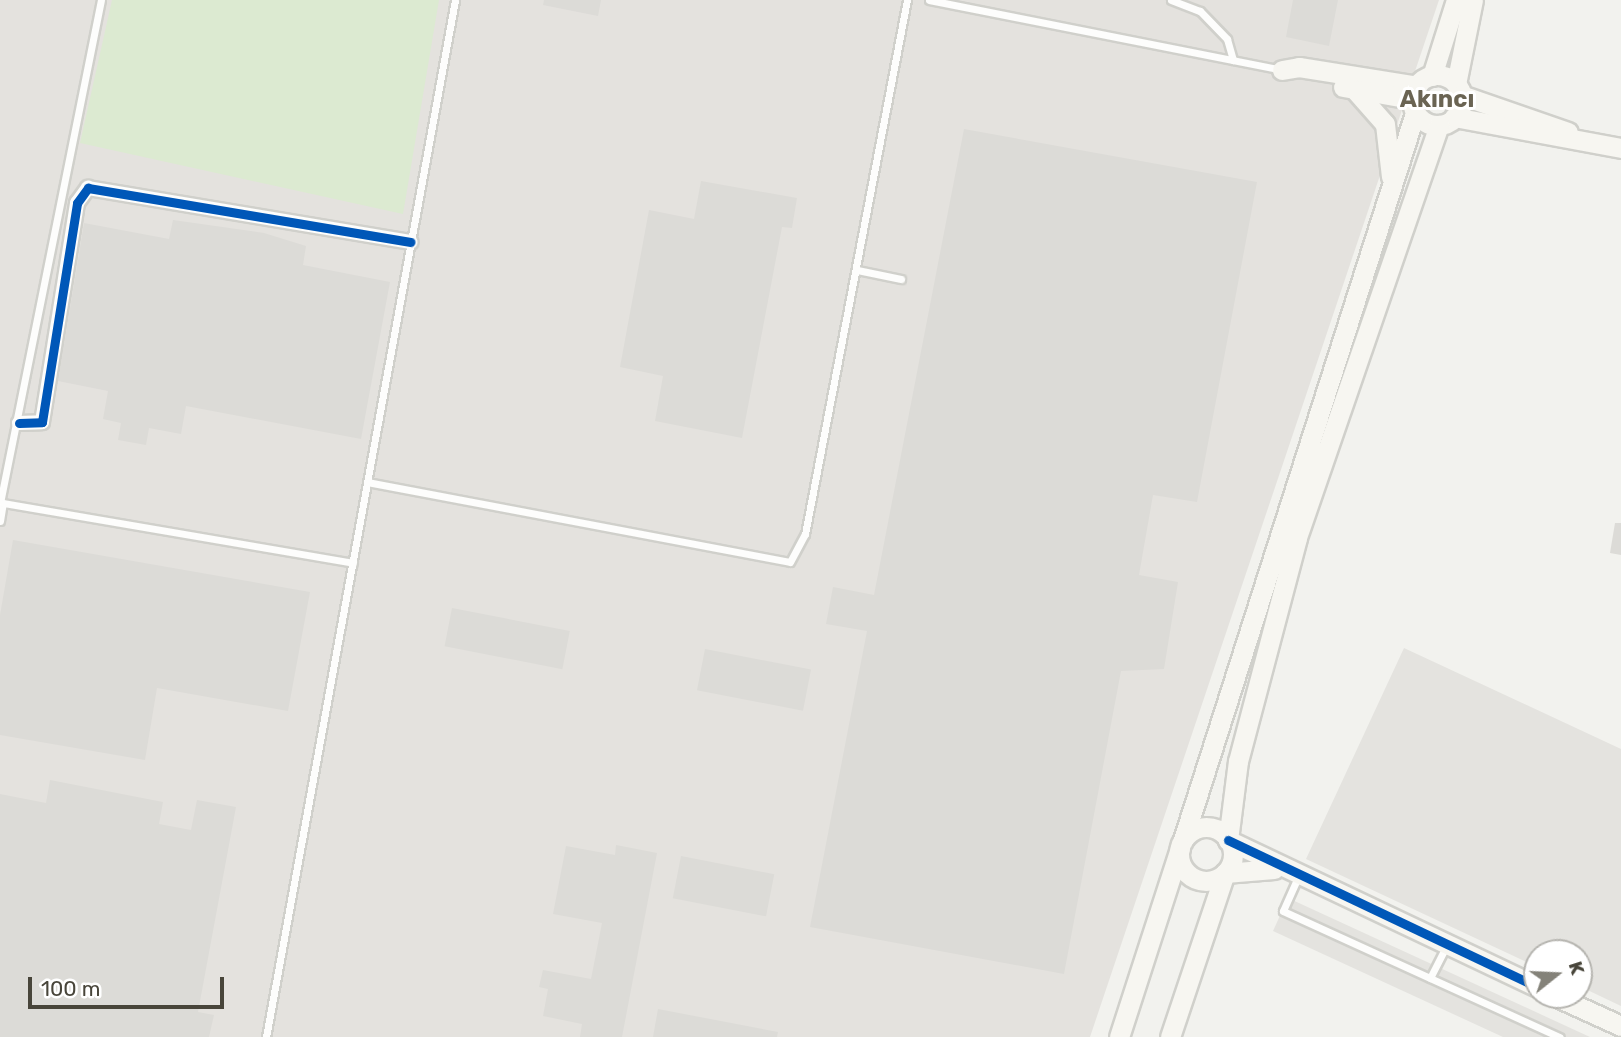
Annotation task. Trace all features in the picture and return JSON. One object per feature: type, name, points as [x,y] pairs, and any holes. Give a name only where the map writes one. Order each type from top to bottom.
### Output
[{"type":"main road","points":[[1119,1037],[1390,207],[1419,93],[1456,0]]},
{"type":"main road","points":[[1170,1037],[1225,873],[1233,857],[1228,840],[1238,761],[1297,538],[1458,89],[1473,0]]},
{"type":"main road","points":[[1282,70],[1299,66],[1419,93],[1447,121],[1621,148]]},
{"type":"main road","points":[[1282,70],[1354,89],[1419,93],[1458,89],[1595,143]]},
{"type":"main road","points":[[1354,89],[1380,115],[1388,135],[1390,207]]},
{"type":"main road","points":[[1181,844],[1206,827],[1293,875],[1523,981]]},
{"type":"main road","points":[[1181,844],[1181,865],[1193,878],[1210,881],[1225,873],[1253,867],[1293,875]]},
{"type":"main road","points":[[1584,1009],[1621,1026]]},
{"type":"street","points":[[19,423],[42,422],[77,203],[88,188],[411,242]]},
{"type":"lane","points":[[0,521],[101,0]]},
{"type":"lane","points":[[266,1037],[455,0]]},
{"type":"lane","points":[[368,482],[790,562],[805,534],[907,0]]},
{"type":"lane","points":[[929,0],[1282,70]]},
{"type":"lane","points":[[1171,0],[1200,11],[1227,39],[1233,60]]},
{"type":"lane","points":[[857,270],[901,279]]},
{"type":"lane","points":[[2,503],[353,562]]},
{"type":"lane","points":[[1293,875],[1283,911],[1560,1037]]},
{"type":"lane","points":[[1430,978],[1446,946]]},
{"type":"shaded area","points":[[0,0],[1439,0],[1090,1037],[0,1037]]},
{"type":"shaded area","points":[[1404,648],[1621,749],[1621,1006],[1593,993],[1593,939],[1523,939],[1523,960],[1306,859]]},
{"type":"shaded area","points":[[1288,898],[1523,1006],[1523,1009],[1529,1009],[1590,1037],[1503,1037],[1273,931]]},
{"type":"green space","points":[[112,0],[439,0],[403,214],[80,143]]},
{"type":"building","points":[[544,0],[601,0],[598,16],[543,5]]},
{"type":"building","points":[[1293,0],[1338,0],[1329,46],[1286,37]]},
{"type":"building","points":[[964,129],[1257,182],[1197,502],[1153,495],[1139,575],[1178,582],[1164,669],[1121,671],[1064,974],[810,927],[867,631],[826,624],[833,587],[874,595]]},
{"type":"building","points":[[701,181],[797,198],[792,228],[782,227],[742,438],[655,421],[663,376],[620,367],[649,210],[694,219]]},
{"type":"building","points":[[173,220],[264,233],[306,246],[303,265],[390,282],[361,439],[186,406],[181,434],[149,428],[146,445],[118,440],[121,423],[103,419],[108,391],[58,381],[84,223],[169,239]]},
{"type":"building","points":[[1615,523],[1621,523],[1621,555],[1610,553]]},
{"type":"building","points":[[13,540],[310,592],[288,711],[157,688],[145,760],[0,735],[0,615]]},
{"type":"building","points":[[452,608],[570,631],[562,669],[445,646]]},
{"type":"building","points":[[705,649],[811,670],[803,711],[697,690]]},
{"type":"building","points":[[50,780],[163,802],[159,824],[191,830],[197,800],[236,807],[198,1012],[214,1015],[209,1037],[0,1037],[0,794],[46,803]]},
{"type":"building","points":[[616,845],[657,853],[622,1037],[580,1037],[582,1024],[543,1016],[548,989],[539,987],[543,970],[591,979],[602,923],[553,914],[566,846],[615,855]]},
{"type":"building","points":[[681,856],[774,874],[766,916],[673,898]]},
{"type":"building","points":[[658,1009],[778,1032],[777,1037],[653,1037]]},
{"type":"cycle path","points":[[19,423],[42,422],[77,203],[88,188],[411,242]]},
{"type":"cycle path","points":[[1228,840],[1523,980]]},
{"type":"district","name":"Akıncı","points":[[1437,100]]}]
